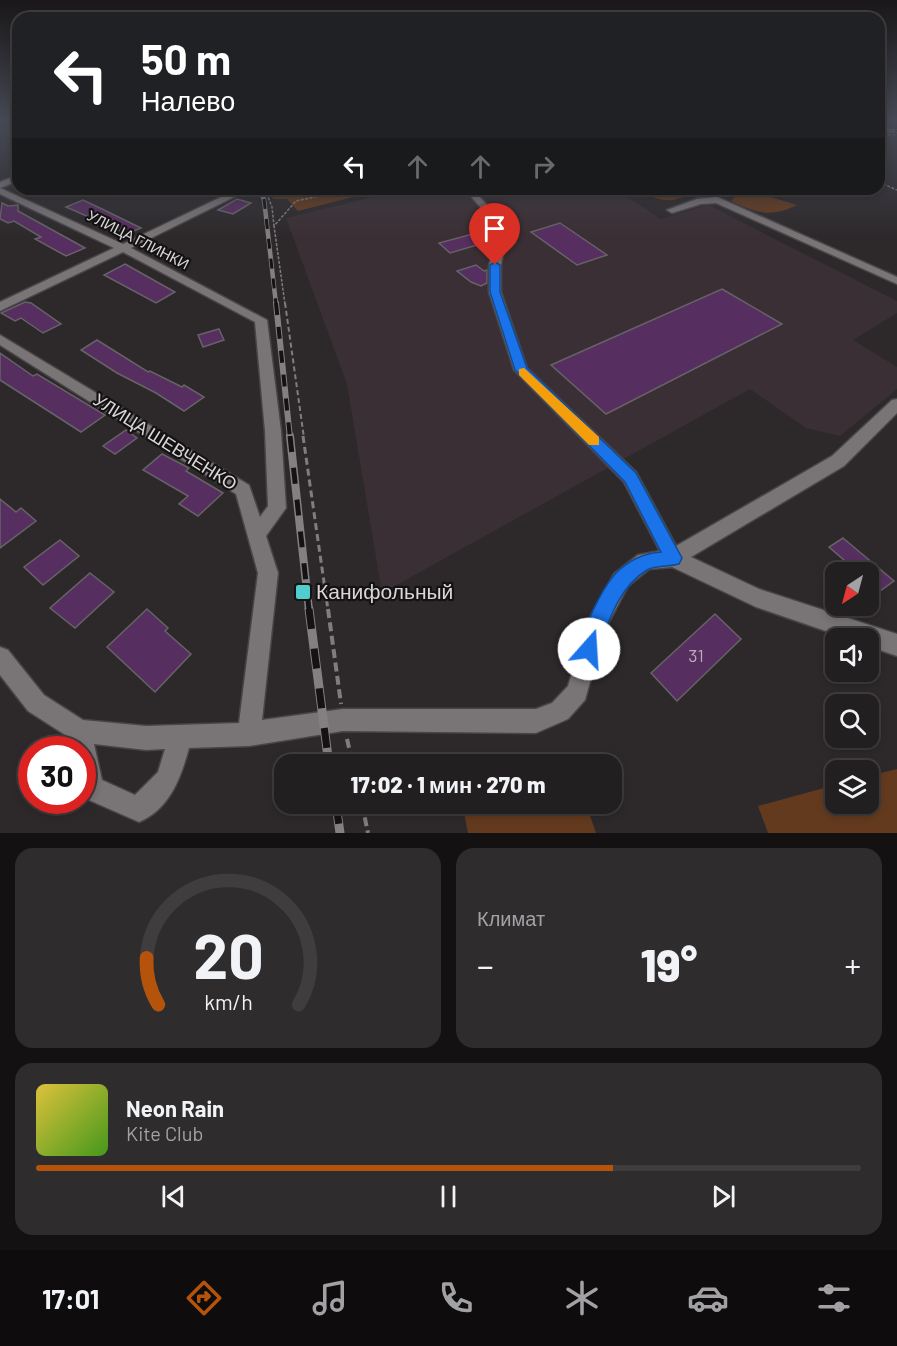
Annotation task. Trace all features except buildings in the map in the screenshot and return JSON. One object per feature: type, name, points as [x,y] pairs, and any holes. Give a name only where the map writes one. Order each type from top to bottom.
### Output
[{"type":"street","name":"УЛИЦА ГЛИНКИ","points":[[0,190],[123,248],[261,320],[273,431],[277,508],[256,535]]},
{"type":"street","points":[[0,307],[123,248],[225,195]]},
{"type":"street","points":[[475,195],[491,214],[502,235],[495,265],[495,292],[521,370],[630,477],[673,558],[756,597],[897,645]]},
{"type":"street","points":[[672,210],[700,201],[717,200],[897,280]]},
{"type":"street","name":"УЛИЦА ШЕВЧЕНКО","points":[[0,339],[243,490],[268,573],[249,734]]},
{"type":"street","points":[[0,658],[36,703],[80,731],[146,738],[249,734],[343,720],[536,721],[560,711],[577,692],[595,627],[621,580],[645,561],[673,558],[838,461],[897,404]]},
{"type":"street","points":[[80,731],[91,788],[139,809],[168,779],[181,736]]},
{"type":"path","points":[[267,195],[272,207],[343,720],[351,754]]},
{"type":"path","points":[[274,226],[296,201],[324,195]]},
{"type":"path","points":[[364,814],[368,833]]},
{"type":"shaded area","points":[[271,195],[361,195],[298,211],[287,199],[273,199]]},
{"type":"shaded area","points":[[381,195],[534,195],[537,197],[545,195],[624,195],[661,219],[708,205],[897,301],[897,313],[853,340],[897,367],[897,389],[840,436],[806,428],[750,389],[382,593],[347,384],[286,218]]},
{"type":"shaded area","points":[[648,195],[686,195],[673,200]]},
{"type":"shaded area","points":[[737,195],[764,195],[797,205],[771,213],[748,209],[731,201]]},
{"type":"shaded area","points":[[897,769],[897,833],[768,833],[758,806],[825,788],[825,814],[879,814],[879,774]]},
{"type":"shaded area","points":[[464,814],[589,814],[596,833],[468,833]]},
{"type":"railway","points":[[262,195],[264,201]]},
{"type":"railway","points":[[264,199],[276,304]]},
{"type":"railway","points":[[276,303],[290,438]]},
{"type":"railway","points":[[290,436],[309,610]]},
{"type":"railway","points":[[309,609],[328,754]]},
{"type":"railway","points":[[337,814],[340,833]]},
{"type":"slow traffic","points":[[524,372],[594,441]]},
{"type":"place","name":"Канифольный","points":[[303,592]]},
{"type":"route","points":[[495,265],[495,292],[521,370],[630,477],[673,558],[645,561],[621,580],[595,627],[589,649]]}]
